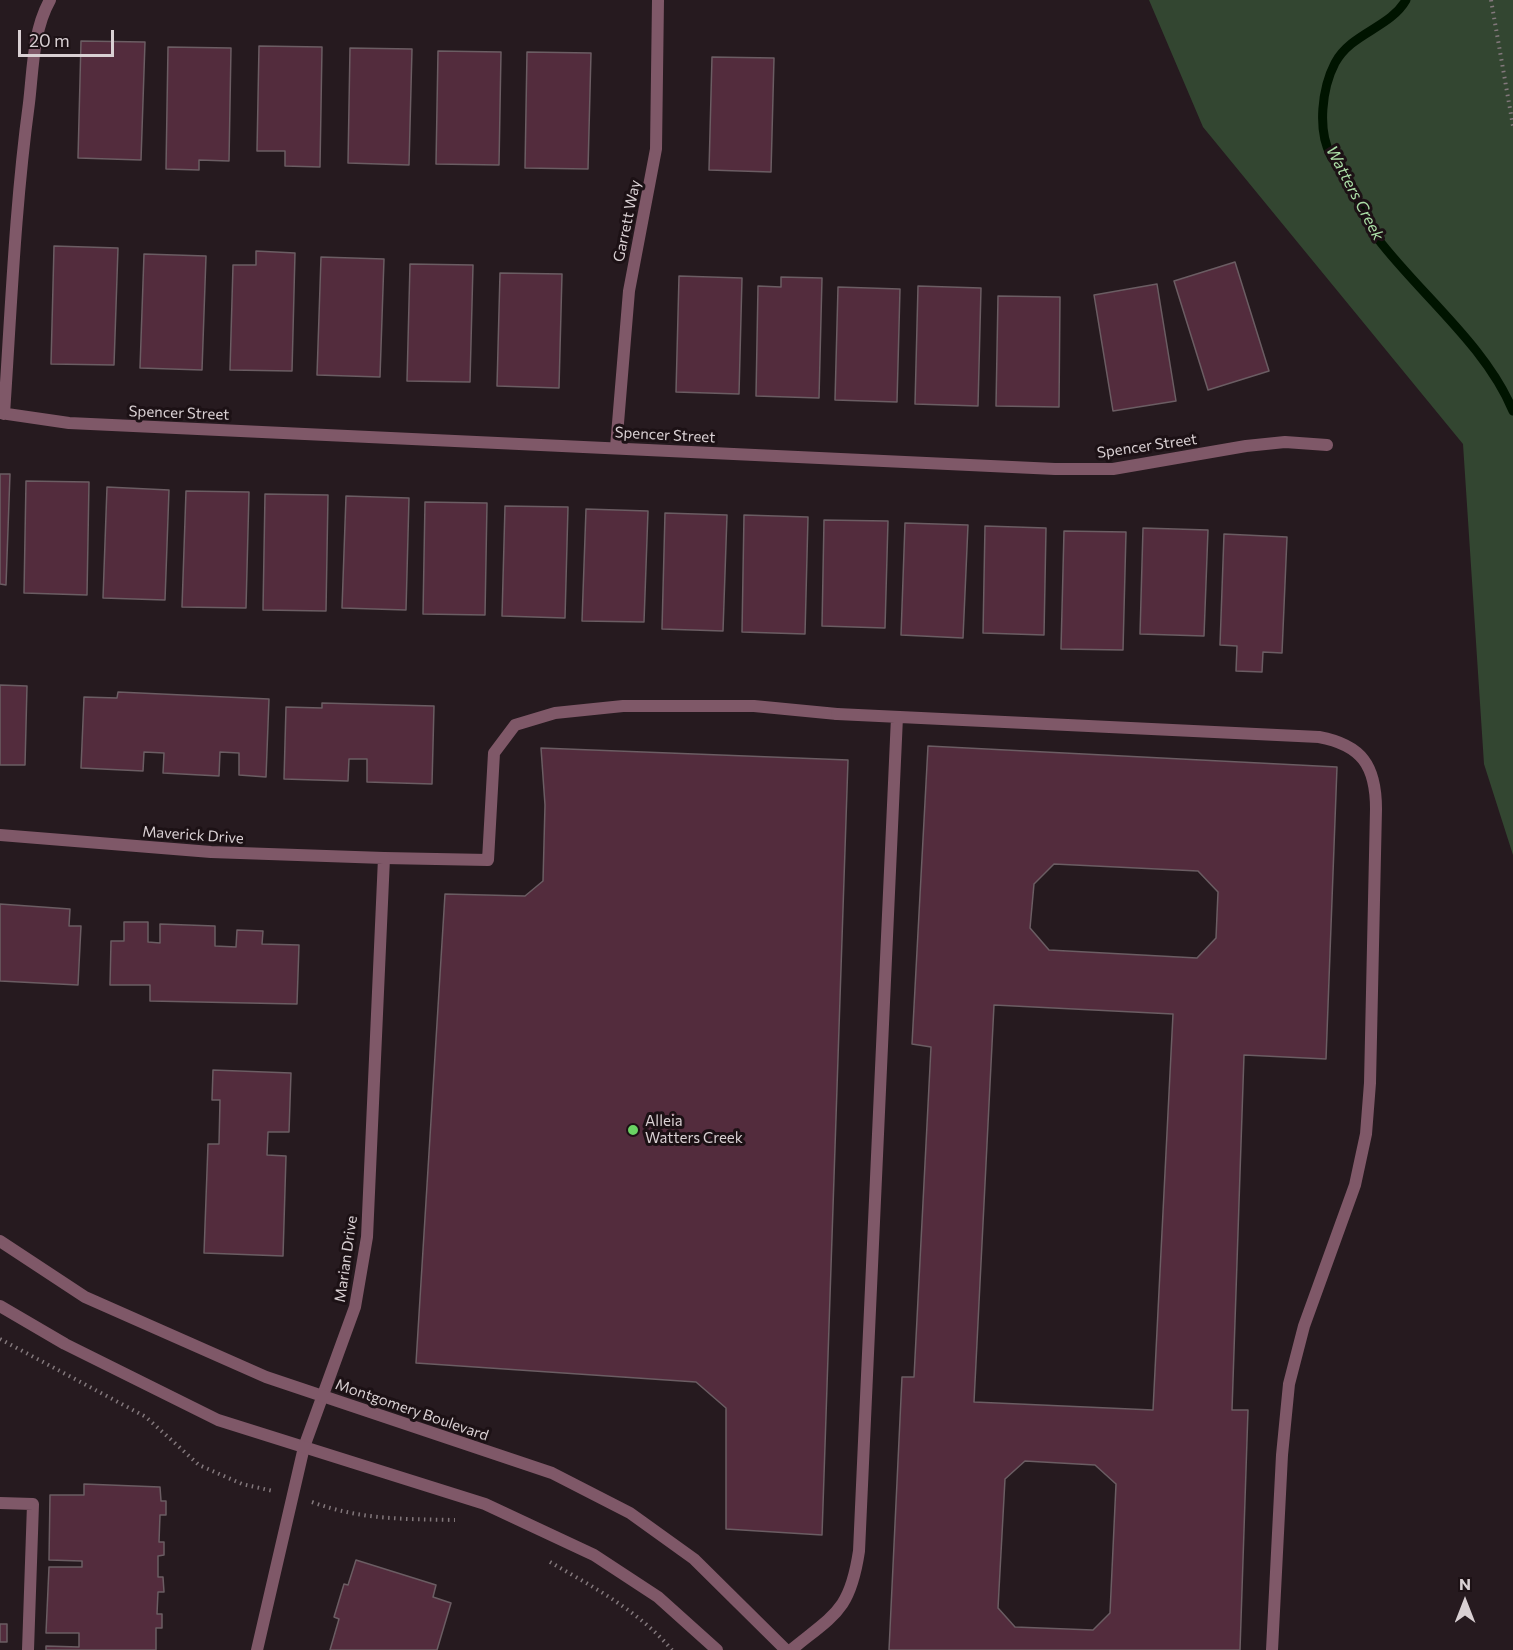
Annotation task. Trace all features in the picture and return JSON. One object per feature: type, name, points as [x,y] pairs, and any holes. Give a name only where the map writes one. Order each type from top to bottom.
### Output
[{"type":"street","points":[[2,413],[19,179],[37,41],[43,12],[50,0]]},
{"type":"street","name":"Garrett Way","points":[[616,447],[629,291],[656,149],[658,0]]},
{"type":"street","name":"Spencer Street","points":[[2,413],[69,423],[616,447],[1055,470],[1113,469],[1246,446],[1285,442],[1327,445]]},
{"type":"street","name":"Maverick Drive","points":[[0,835],[210,852],[488,860],[494,753],[515,725],[555,713],[623,706],[754,706],[897,717]]},
{"type":"street","points":[[791,1650],[839,1611],[847,1600],[859,1551],[897,717],[1319,737],[1346,744],[1366,762],[1372,774],[1376,809],[1370,1083],[1366,1134],[1350,1200],[1304,1326],[1289,1384],[1282,1455],[1272,1650]]},
{"type":"street","name":"Marian Drive","points":[[257,1650],[304,1447],[355,1307],[367,1237],[384,858]]},
{"type":"street","name":"Montgomery Boulevard","points":[[0,1241],[85,1297],[266,1377],[552,1473],[630,1513],[694,1559],[786,1650]]},
{"type":"street","points":[[0,1306],[64,1344],[218,1420],[485,1504],[594,1554],[658,1597],[717,1650]]},
{"type":"street","points":[[0,1503],[33,1504],[28,1650]]},
{"type":"path","points":[[1491,0],[1513,126]]},
{"type":"path","points":[[0,1339],[146,1417],[199,1465],[242,1484],[293,1495],[342,1513],[383,1518],[459,1520]]},
{"type":"path","points":[[545,1559],[602,1590],[663,1639],[672,1650]]},
{"type":"green space","points":[[1149,0],[1513,0],[1513,855],[1484,764],[1463,444],[1203,127]]},
{"type":"building","points":[[81,41],[145,42],[141,160],[78,158]]},
{"type":"building","points":[[259,46],[322,47],[320,167],[285,166],[285,151],[257,151]]},
{"type":"building","points":[[168,47],[231,48],[229,161],[199,160],[199,170],[166,169]]},
{"type":"building","points":[[350,48],[412,49],[409,165],[348,163]]},
{"type":"building","points":[[438,51],[501,52],[499,165],[436,164]]},
{"type":"building","points":[[527,52],[591,53],[588,169],[525,168]]},
{"type":"building","points":[[712,57],[774,58],[771,172],[709,170]]},
{"type":"building","points":[[54,246],[118,248],[114,365],[51,364]]},
{"type":"building","points":[[256,251],[295,253],[292,371],[230,370],[233,265],[256,265]]},
{"type":"building","points":[[144,254],[206,256],[202,370],[140,368]]},
{"type":"building","points":[[321,257],[384,259],[380,377],[317,375]]},
{"type":"building","points":[[1235,262],[1269,371],[1208,390],[1174,281]]},
{"type":"building","points":[[410,264],[473,265],[470,382],[407,381]]},
{"type":"building","points":[[500,273],[562,274],[559,388],[497,386]]},
{"type":"building","points":[[679,276],[742,278],[739,394],[676,392]]},
{"type":"building","points":[[781,277],[822,278],[819,398],[756,396],[758,286],[781,287]]},
{"type":"building","points":[[1157,284],[1176,401],[1113,411],[1094,295]]},
{"type":"building","points":[[918,286],[981,288],[978,406],[915,404]]},
{"type":"building","points":[[838,287],[900,289],[897,402],[835,400]]},
{"type":"building","points":[[998,296],[1060,297],[1059,407],[996,406]]},
{"type":"building","points":[[0,474],[10,474],[6,585],[0,584]]},
{"type":"building","points":[[26,481],[89,482],[87,595],[24,593]]},
{"type":"building","points":[[107,487],[169,490],[165,600],[103,598]]},
{"type":"building","points":[[186,491],[249,492],[246,608],[182,607]]},
{"type":"building","points":[[265,494],[328,495],[326,611],[263,610]]},
{"type":"building","points":[[346,496],[409,498],[406,610],[342,608]]},
{"type":"building","points":[[425,502],[487,503],[485,615],[423,614]]},
{"type":"building","points":[[505,506],[568,507],[565,618],[502,616]]},
{"type":"building","points":[[586,509],[648,511],[644,622],[582,621]]},
{"type":"building","points":[[665,513],[727,515],[723,631],[662,629]]},
{"type":"building","points":[[744,515],[808,517],[805,634],[742,632]]},
{"type":"building","points":[[824,520],[888,521],[885,628],[822,626]]},
{"type":"building","points":[[905,523],[968,525],[963,638],[901,635]]},
{"type":"building","points":[[985,526],[1046,528],[1044,635],[983,633]]},
{"type":"building","points":[[1143,528],[1208,530],[1204,636],[1140,634]]},
{"type":"building","points":[[1064,531],[1126,532],[1123,650],[1061,649]]},
{"type":"building","points":[[1224,534],[1287,537],[1282,653],[1263,652],[1262,672],[1236,671],[1237,646],[1220,645]]},
{"type":"building","points":[[0,685],[27,686],[25,765],[0,765]]},
{"type":"building","points":[[118,692],[269,699],[266,777],[239,775],[239,753],[220,752],[219,776],[163,773],[164,753],[144,752],[143,771],[81,768],[84,697],[117,698]]},
{"type":"building","points":[[322,703],[434,706],[432,784],[367,782],[367,759],[349,759],[348,781],[284,779],[286,707],[322,708]]},
{"type":"building","points":[[928,746],[1337,767],[1326,1059],[1244,1055],[1232,1410],[1248,1410],[1240,1650],[889,1650],[902,1377],[914,1377],[931,1047],[912,1044]],"holes":[[[1054,864],[1198,871],[1218,892],[1216,938],[1197,958],[1049,950],[1030,928],[1034,884]],[[994,1005],[1173,1014],[1153,1410],[974,1402]],[[1025,1461],[1095,1465],[1116,1484],[1110,1613],[1093,1630],[1015,1627],[998,1608],[1005,1479]]]},
{"type":"building","name":"Alleia Watters Creek","points":[[541,748],[848,760],[822,1535],[726,1529],[726,1408],[696,1382],[416,1363],[445,894],[525,896],[543,881],[545,805]]},
{"type":"building","points":[[0,904],[70,909],[69,926],[81,926],[78,985],[0,981]]},
{"type":"building","points":[[124,922],[148,922],[148,942],[160,943],[160,924],[215,926],[215,946],[236,947],[237,930],[263,931],[262,944],[299,945],[297,1004],[150,1001],[150,985],[110,985],[111,941],[124,941]]},
{"type":"building","points":[[213,1070],[291,1073],[289,1132],[268,1132],[267,1155],[286,1156],[283,1256],[204,1253],[208,1144],[219,1144],[220,1100],[212,1100]]},
{"type":"building","points":[[84,1484],[160,1487],[161,1501],[166,1501],[166,1515],[160,1515],[159,1542],[164,1542],[164,1555],[158,1556],[158,1577],[163,1577],[164,1592],[158,1592],[157,1614],[162,1614],[162,1628],[156,1628],[156,1650],[46,1650],[46,1646],[79,1647],[79,1633],[46,1633],[49,1567],[82,1567],[82,1561],[49,1560],[50,1495],[84,1495]]},
{"type":"building","points":[[356,1560],[436,1585],[433,1597],[451,1603],[437,1650],[330,1650],[339,1619],[334,1617],[344,1584],[348,1585]]},
{"type":"building","points":[[0,1624],[7,1624],[7,1642],[0,1642]]},
{"type":"waterway","name":"Watters Creek","points":[[1406,0],[1399,10],[1351,44],[1335,63],[1324,97],[1323,122],[1327,146],[1331,156],[1346,175],[1373,232],[1395,260],[1470,343],[1501,387],[1513,411]]},
{"type":"place","name":"Alleia Watters Creek","points":[[633,1130]]}]
